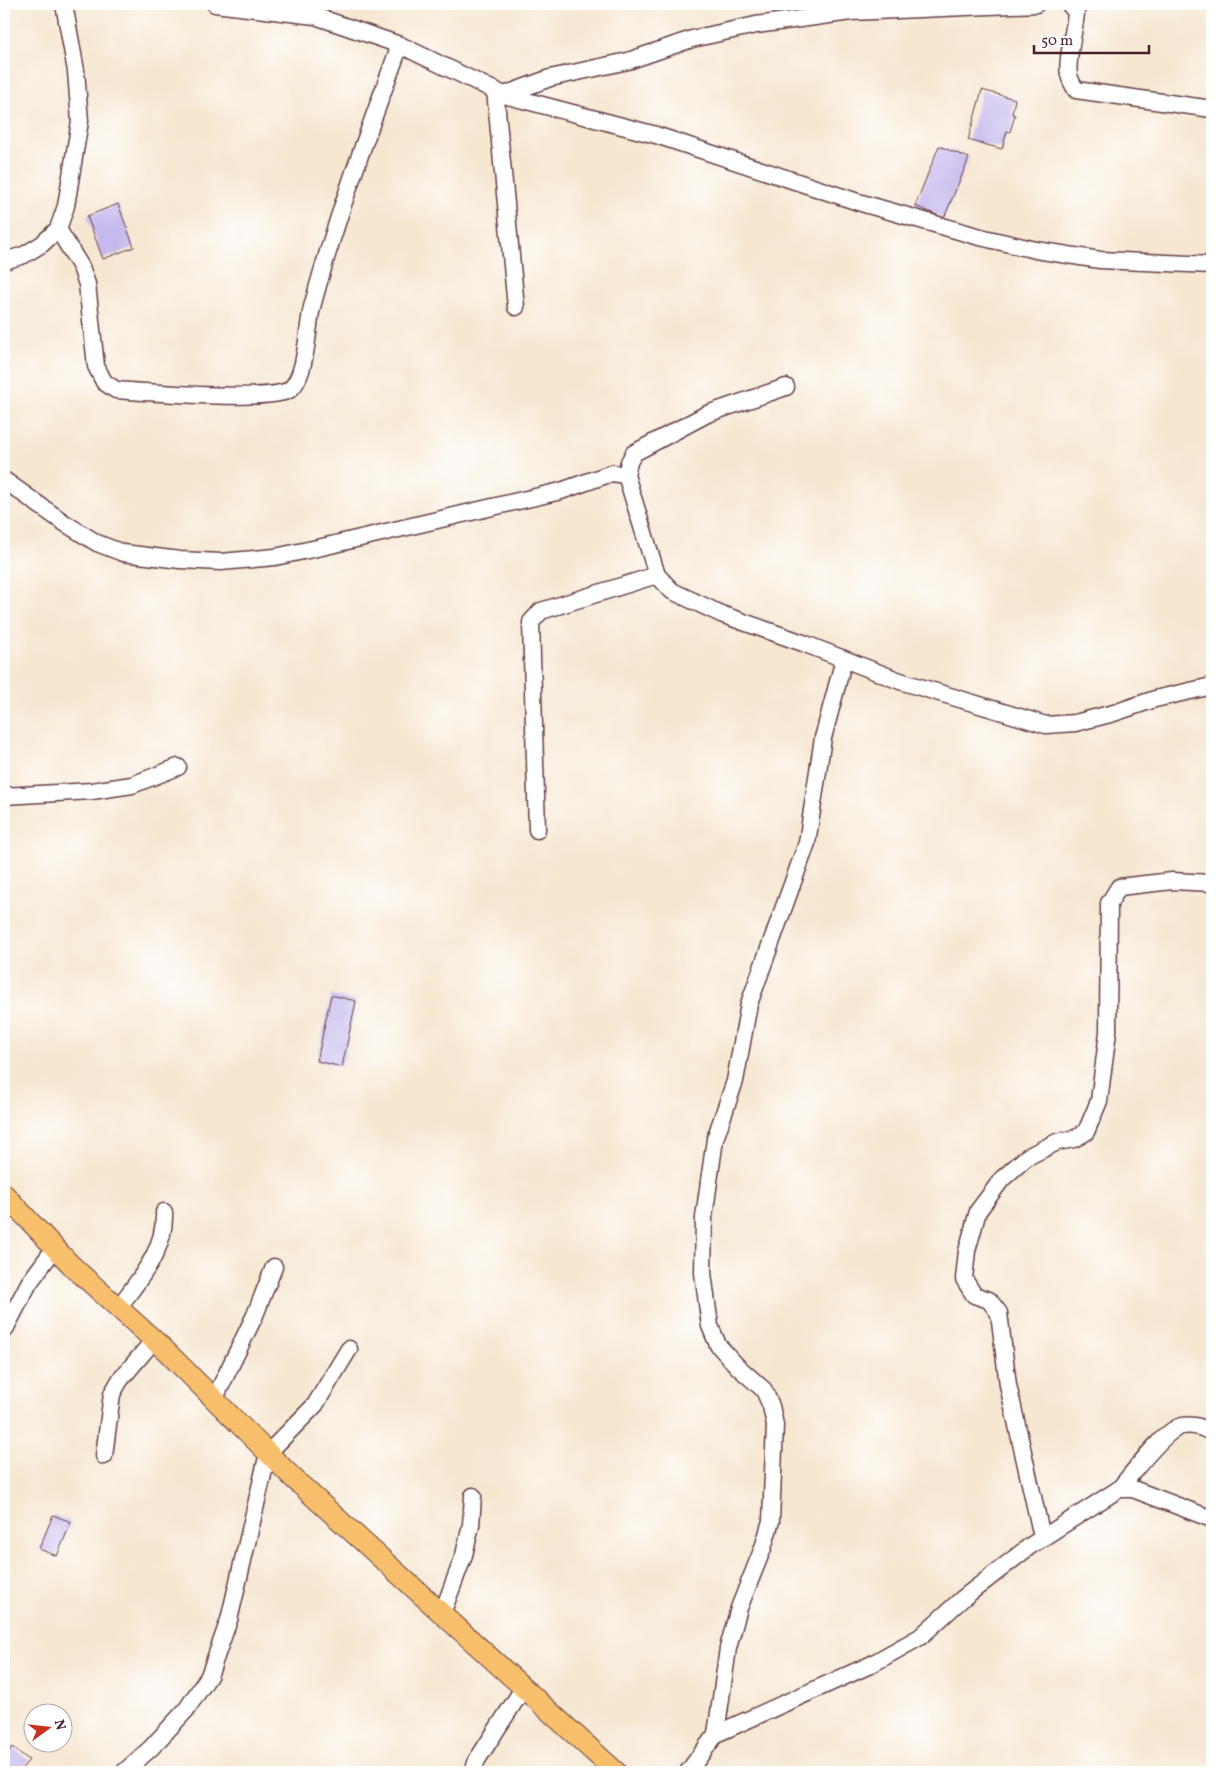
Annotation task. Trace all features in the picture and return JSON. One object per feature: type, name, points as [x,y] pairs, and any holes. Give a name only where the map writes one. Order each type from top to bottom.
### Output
[{"type":"main road","points":[[4,1194],[54,1249],[154,1340],[268,1453],[616,1772]]},
{"type":"street","points":[[4,261],[24,255],[42,244],[58,229],[66,206],[73,175],[80,121],[76,71],[64,4]]},
{"type":"street","points":[[215,4],[251,6],[315,16],[400,45],[500,92],[656,134],[858,202],[980,237],[1036,250],[1100,260],[1212,265]]},
{"type":"street","points":[[500,92],[628,60],[692,40],[756,25],[851,12],[1036,4]]},
{"type":"street","points":[[1069,4],[1076,12],[1069,67],[1069,77],[1076,90],[1212,109]]},
{"type":"street","points":[[58,229],[81,267],[87,284],[96,366],[104,382],[116,390],[241,395],[274,394],[290,389],[299,376],[312,310],[344,197],[400,45]]},
{"type":"street","points":[[500,92],[516,307]]},
{"type":"street","points":[[786,386],[707,414],[634,453],[629,462],[626,475],[657,575],[672,590],[720,614],[909,684],[1046,725],[1076,723],[1155,699],[1212,686]]},
{"type":"street","points":[[4,480],[62,522],[97,543],[122,553],[180,560],[221,562],[275,557],[322,547],[561,492],[612,473],[626,475]]},
{"type":"street","points":[[537,830],[531,622],[541,611],[657,575]]},
{"type":"street","points":[[688,1772],[716,1734],[728,1648],[739,1608],[763,1548],[771,1521],[775,1425],[771,1406],[764,1390],[737,1366],[718,1345],[710,1326],[703,1273],[704,1217],[715,1139],[735,1081],[749,1004],[807,843],[823,738],[844,659]]},
{"type":"street","points":[[4,796],[92,791],[132,785],[178,768]]},
{"type":"street","points":[[1042,1537],[1008,1385],[999,1313],[989,1300],[974,1294],[964,1279],[967,1251],[978,1211],[1002,1179],[1027,1157],[1057,1142],[1074,1139],[1086,1132],[1099,1101],[1108,1032],[1109,903],[1118,887],[1172,881],[1212,883]]},
{"type":"street","points":[[119,1307],[160,1245],[165,1228],[164,1212]]},
{"type":"street","points":[[4,1331],[29,1283],[54,1249]]},
{"type":"street","points":[[214,1400],[255,1315],[274,1267]]},
{"type":"street","points":[[104,1456],[107,1415],[112,1394],[120,1380],[154,1340]]},
{"type":"street","points":[[124,1772],[151,1748],[186,1710],[209,1676],[229,1620],[268,1453],[315,1405],[348,1349]]},
{"type":"street","points":[[716,1734],[870,1665],[920,1637],[962,1599],[1042,1537],[1118,1488],[1169,1433],[1181,1426],[1201,1426],[1212,1433]]},
{"type":"street","points":[[1118,1488],[1133,1489],[1212,1520]]},
{"type":"street","points":[[442,1614],[464,1555],[471,1525],[473,1496]]},
{"type":"street","points":[[473,1772],[477,1760],[524,1687]]},
{"type":"building","points":[[982,90],[1015,99],[1012,114],[1015,115],[1010,132],[1007,131],[1002,149],[968,140]]},
{"type":"building","points":[[939,146],[969,158],[944,218],[915,206]]},
{"type":"building","points":[[118,204],[134,247],[103,259],[87,216]]},
{"type":"building","points":[[331,995],[356,1001],[342,1067],[317,1061]]},
{"type":"building","points":[[53,1515],[71,1522],[57,1556],[39,1549]]},
{"type":"building","points":[[12,1747],[29,1760],[19,1772],[4,1772],[4,1758]]}]
